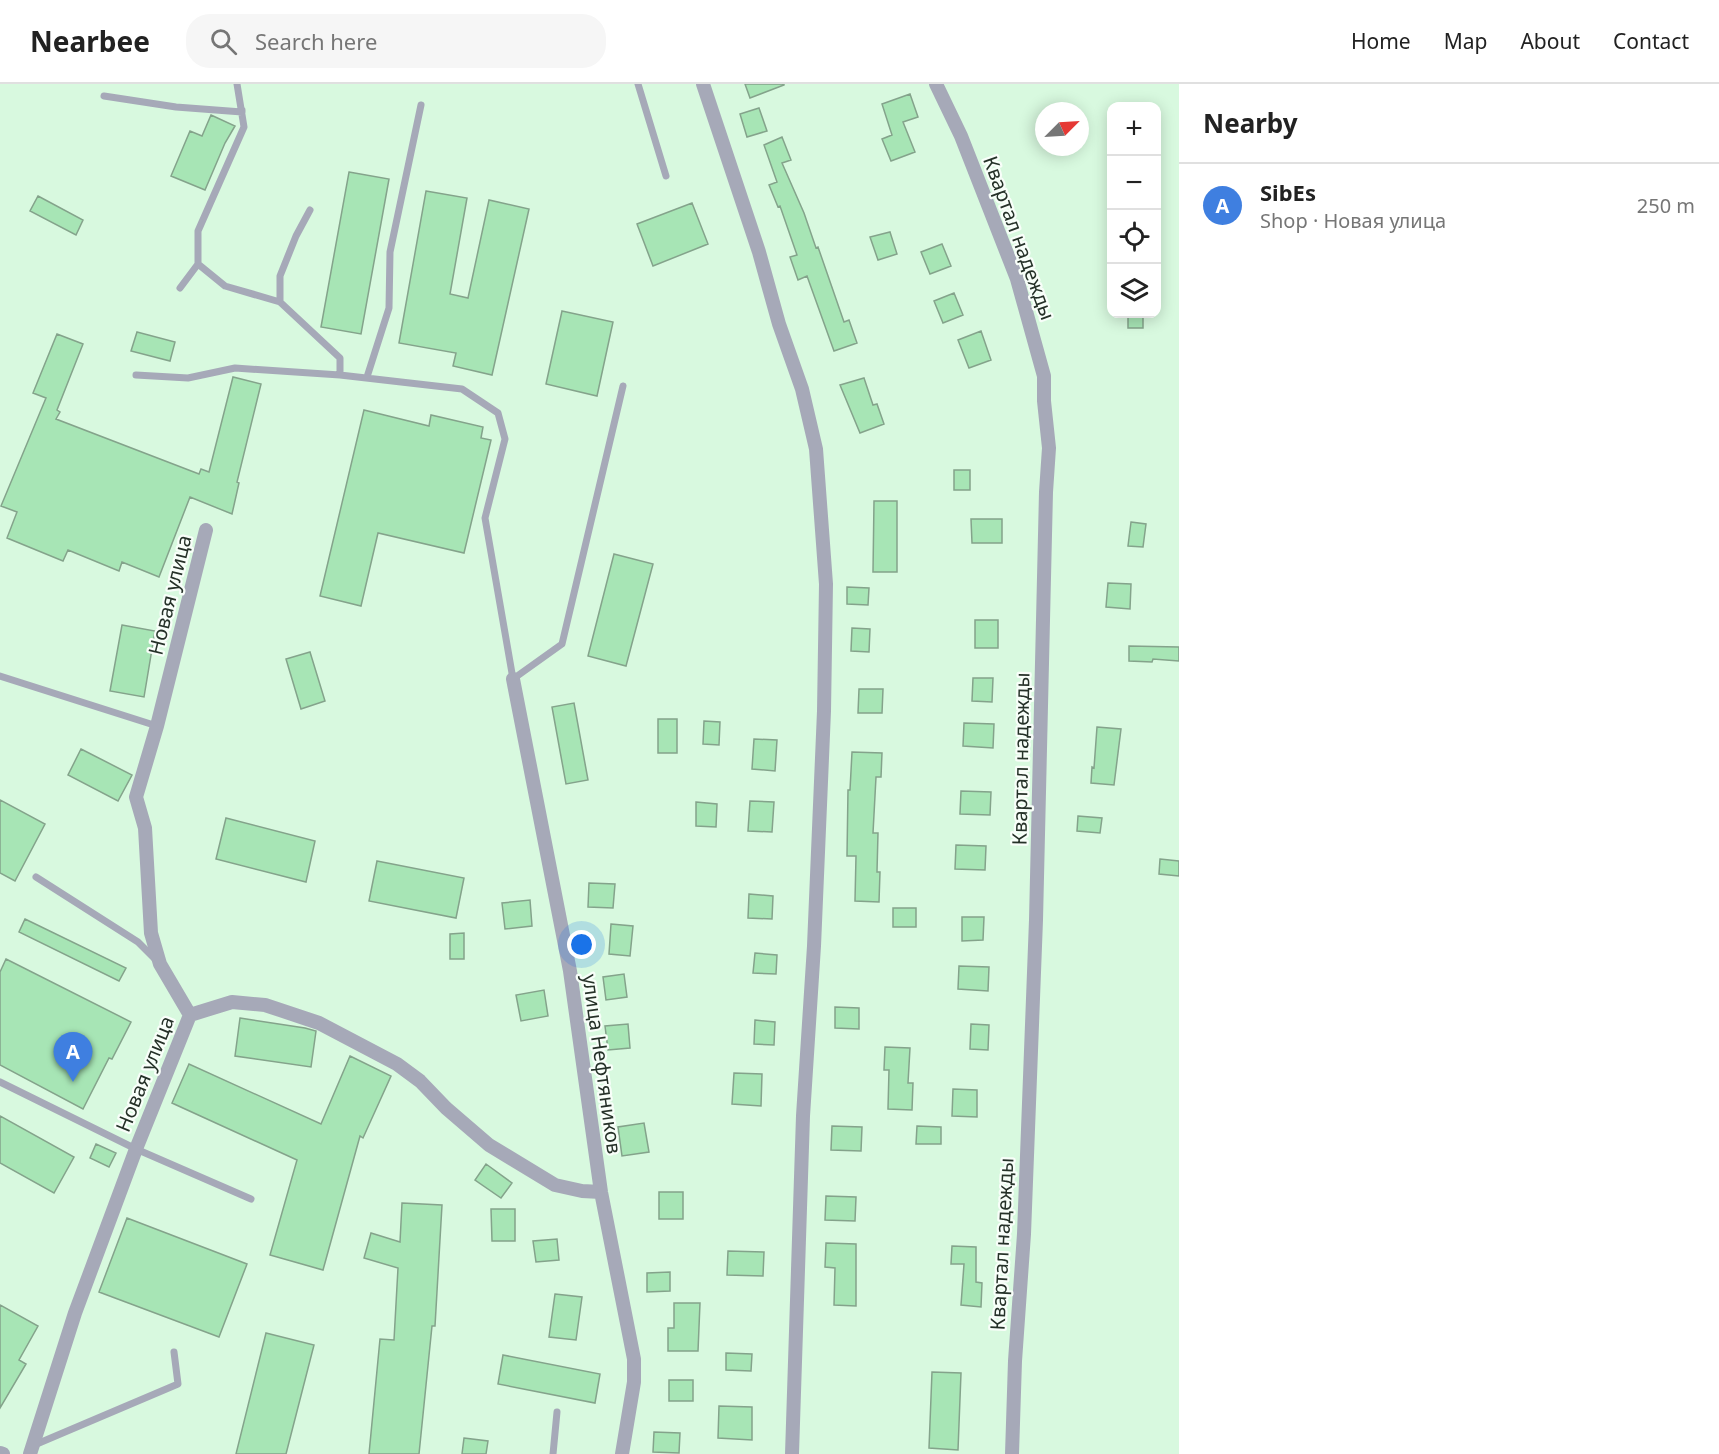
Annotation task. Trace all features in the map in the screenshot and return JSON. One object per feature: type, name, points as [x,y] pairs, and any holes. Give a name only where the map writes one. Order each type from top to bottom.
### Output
[{"type":"street","points":[[703,84],[759,252],[779,324],[802,389],[816,448],[825,573],[824,711],[814,946],[803,1116],[792,1454]]},
{"type":"street","name":"Квартал надежды","points":[[936,84],[961,136],[1017,279],[1044,376],[1049,448],[1036,920],[1024,1234],[1015,1361],[1012,1454]]},
{"type":"street","name":"Новая улица","points":[[31,1450],[75,1313],[136,1149],[190,1015],[160,964],[151,933],[145,828],[136,797],[206,530]]},
{"type":"street","name":"улица Нефтяников","points":[[513,679],[570,971],[601,1192],[634,1359],[634,1382],[622,1454]]},
{"type":"street","points":[[190,1015],[232,1002],[265,1005],[319,1023],[397,1064],[420,1081],[446,1108],[489,1145],[555,1185],[582,1191],[601,1192]]},
{"type":"lane","points":[[180,288],[198,264],[198,231],[244,127],[237,84]]},
{"type":"lane","points":[[638,84],[666,176]]},
{"type":"lane","points":[[104,96],[177,107],[242,112]]},
{"type":"lane","points":[[367,377],[389,308],[390,252],[421,105]]},
{"type":"lane","points":[[280,302],[280,276],[296,236],[310,210]]},
{"type":"lane","points":[[198,264],[225,286],[280,302],[340,358],[340,375]]},
{"type":"lane","points":[[136,375],[188,378],[234,368],[367,377],[462,389],[498,413],[505,439],[485,518],[513,679],[562,644],[623,386]]},
{"type":"lane","points":[[0,676],[156,726]]},
{"type":"lane","points":[[36,877],[138,942],[160,964]]},
{"type":"lane","points":[[0,1082],[136,1149],[251,1199]]},
{"type":"lane","points":[[31,1450],[178,1384],[174,1352]]},
{"type":"lane","points":[[554,1454],[557,1412]]},
{"type":"building","points":[[745,84],[784,84],[784,85],[750,98]]},
{"type":"building","points":[[910,94],[918,117],[903,122],[915,152],[891,161],[882,139],[892,135],[882,104]]},
{"type":"building","points":[[759,108],[767,131],[747,137],[740,114]]},
{"type":"building","points":[[211,115],[235,126],[225,143],[205,190],[171,176],[190,131],[202,136]]},
{"type":"building","points":[[782,137],[791,160],[782,163],[804,213],[816,248],[818,247],[844,322],[849,320],[857,343],[834,351],[807,276],[798,280],[790,257],[797,255],[780,206],[778,207],[769,185],[777,182],[764,145]]},
{"type":"building","points":[[349,172],[389,179],[361,334],[321,327]]},
{"type":"building","points":[[426,191],[467,198],[450,294],[468,298],[489,200],[529,209],[492,375],[453,366],[456,353],[399,343]]},
{"type":"building","points":[[38,196],[83,220],[76,235],[30,211]]},
{"type":"building","points":[[692,203],[708,244],[653,266],[637,224]]},
{"type":"building","points":[[890,232],[897,254],[878,260],[870,237]]},
{"type":"building","points":[[942,244],[951,266],[930,274],[921,252]]},
{"type":"building","points":[[954,293],[963,315],[943,323],[934,301]]},
{"type":"building","points":[[562,311],[613,322],[597,396],[546,384]]},
{"type":"building","points":[[1128,318],[1143,318],[1143,328],[1128,328]]},
{"type":"building","points":[[981,331],[991,360],[969,368],[958,340]]},
{"type":"building","points":[[137,332],[175,342],[170,361],[131,351]]},
{"type":"building","points":[[57,334],[83,344],[57,410],[60,412],[56,419],[199,474],[201,469],[209,472],[233,377],[261,384],[237,482],[239,483],[232,514],[190,497],[159,577],[122,562],[119,571],[68,550],[63,561],[7,538],[17,512],[1,506],[46,398],[33,393]]},
{"type":"building","points":[[864,378],[873,405],[877,404],[884,424],[860,433],[840,385]]},
{"type":"building","points":[[364,410],[429,426],[431,415],[483,427],[481,438],[491,440],[464,553],[378,533],[361,606],[320,596]]},
{"type":"building","points":[[954,470],[970,470],[970,490],[954,490]]},
{"type":"building","points":[[874,501],[897,501],[897,572],[873,572]]},
{"type":"building","points":[[971,519],[1002,519],[1002,543],[972,543]]},
{"type":"building","points":[[1131,522],[1146,524],[1143,547],[1128,546]]},
{"type":"building","points":[[614,554],[653,564],[626,666],[588,656]]},
{"type":"building","points":[[1108,583],[1131,584],[1130,609],[1106,607]]},
{"type":"building","points":[[847,587],[869,588],[868,605],[847,604]]},
{"type":"building","points":[[975,620],[998,620],[998,648],[975,648]]},
{"type":"building","points":[[122,625],[155,631],[144,697],[110,691]]},
{"type":"building","points":[[852,628],[870,629],[869,652],[851,651]]},
{"type":"building","points":[[1129,646],[1179,647],[1179,661],[1153,659],[1152,662],[1129,661]]},
{"type":"building","points":[[310,652],[325,701],[301,709],[286,659]]},
{"type":"building","points":[[973,678],[993,678],[992,702],[972,701]]},
{"type":"building","points":[[859,689],[883,689],[882,713],[858,713]]},
{"type":"building","points":[[574,703],[588,780],[566,784],[552,707]]},
{"type":"building","points":[[658,719],[677,719],[677,753],[658,753]]},
{"type":"building","points":[[704,721],[720,722],[719,745],[703,744]]},
{"type":"building","points":[[964,723],[994,724],[993,748],[963,746]]},
{"type":"building","points":[[1097,727],[1121,729],[1114,785],[1091,783]]},
{"type":"building","points":[[754,739],[777,740],[775,771],[752,769]]},
{"type":"building","points":[[81,749],[132,775],[118,801],[68,775]]},
{"type":"building","points":[[852,752],[882,753],[881,777],[876,777],[873,833],[878,833],[879,902],[855,901],[856,856],[847,856],[848,790],[850,790]]},
{"type":"building","points":[[961,791],[991,792],[990,815],[960,814]]},
{"type":"building","points":[[0,800],[45,824],[15,881],[0,873]]},
{"type":"building","points":[[750,801],[774,802],[772,832],[748,831]]},
{"type":"building","points":[[696,802],[717,804],[716,827],[696,826]]},
{"type":"building","points":[[1078,816],[1102,818],[1100,833],[1077,831]]},
{"type":"building","points":[[226,818],[315,841],[306,882],[216,859]]},
{"type":"building","points":[[956,845],[986,846],[985,870],[955,869]]},
{"type":"building","points":[[1160,859],[1179,861],[1179,876],[1159,874]]},
{"type":"building","points":[[377,861],[464,878],[456,918],[369,901]]},
{"type":"building","points":[[589,883],[615,884],[613,908],[588,907]]},
{"type":"building","points":[[749,894],[773,896],[772,919],[748,918]]},
{"type":"building","points":[[530,900],[532,926],[505,929],[502,903]]},
{"type":"building","points":[[893,908],[916,908],[916,927],[893,927]]},
{"type":"building","points":[[962,917],[984,917],[983,940],[962,941]]},
{"type":"building","points":[[25,919],[126,968],[119,981],[19,932]]},
{"type":"building","points":[[611,924],[633,926],[630,956],[609,954]]},
{"type":"building","points":[[464,933],[464,959],[450,959],[450,934]]},
{"type":"building","points":[[755,953],[777,955],[776,974],[753,973]]},
{"type":"building","points":[[6,959],[131,1022],[112,1059],[109,1058],[83,1109],[0,1065],[0,972]]},
{"type":"building","points":[[959,966],[989,967],[988,991],[958,989]]},
{"type":"building","points":[[624,974],[627,997],[606,1000],[603,977]]},
{"type":"building","points":[[544,990],[548,1016],[521,1021],[516,995]]},
{"type":"building","points":[[835,1007],[859,1008],[859,1029],[835,1028]]},
{"type":"building","points":[[240,1018],[316,1031],[311,1067],[235,1056]]},
{"type":"building","points":[[755,1020],[775,1022],[774,1045],[754,1044]]},
{"type":"building","points":[[628,1024],[630,1048],[608,1050],[605,1026]]},
{"type":"building","points":[[971,1024],[989,1025],[988,1050],[970,1049]]},
{"type":"building","points":[[885,1047],[910,1048],[908,1083],[913,1083],[912,1110],[888,1109],[889,1070],[884,1070]]},
{"type":"building","points":[[350,1056],[391,1076],[363,1138],[360,1136],[323,1270],[270,1255],[297,1160],[172,1103],[189,1064],[321,1124]]},
{"type":"building","points":[[734,1073],[762,1074],[761,1106],[732,1104]]},
{"type":"building","points":[[953,1089],[977,1090],[977,1117],[952,1116]]},
{"type":"building","points":[[0,1116],[74,1157],[54,1193],[0,1163]]},
{"type":"building","points":[[644,1123],[649,1152],[622,1156],[618,1127]]},
{"type":"building","points":[[832,1126],[862,1127],[861,1151],[831,1150]]},
{"type":"building","points":[[917,1126],[941,1127],[941,1144],[916,1144]]},
{"type":"building","points":[[96,1144],[116,1153],[109,1167],[90,1158]]},
{"type":"building","points":[[486,1164],[512,1183],[501,1198],[475,1180]]},
{"type":"building","points":[[659,1192],[683,1192],[683,1219],[659,1219]]},
{"type":"building","points":[[826,1196],[856,1197],[855,1221],[825,1220]]},
{"type":"building","points":[[402,1203],[442,1205],[435,1326],[432,1326],[419,1454],[369,1454],[380,1339],[394,1340],[398,1268],[364,1258],[371,1233],[400,1242]]},
{"type":"building","points":[[491,1209],[515,1209],[515,1241],[492,1241]]},
{"type":"building","points":[[127,1218],[247,1264],[219,1337],[99,1292]]},
{"type":"building","points":[[557,1239],[559,1260],[536,1262],[533,1241]]},
{"type":"building","points":[[826,1243],[856,1244],[856,1306],[834,1305],[835,1268],[825,1267]]},
{"type":"building","points":[[952,1246],[976,1247],[976,1282],[982,1283],[981,1307],[961,1305],[964,1264],[951,1264]]},
{"type":"building","points":[[728,1251],[764,1252],[763,1276],[727,1275]]},
{"type":"building","points":[[670,1272],[670,1291],[647,1292],[647,1273]]},
{"type":"building","points":[[555,1294],[582,1297],[576,1340],[549,1337]]},
{"type":"building","points":[[674,1303],[700,1303],[698,1351],[668,1351],[668,1328],[674,1328]]},
{"type":"building","points":[[0,1305],[38,1326],[19,1360],[26,1364],[0,1408]]},
{"type":"building","points":[[266,1333],[314,1345],[286,1454],[236,1454]]},
{"type":"building","points":[[726,1353],[752,1354],[751,1371],[726,1370]]},
{"type":"building","points":[[503,1355],[600,1374],[595,1403],[498,1384]]},
{"type":"building","points":[[932,1372],[961,1373],[958,1450],[929,1448]]},
{"type":"building","points":[[669,1380],[693,1380],[693,1401],[669,1401]]},
{"type":"building","points":[[719,1406],[752,1407],[752,1440],[718,1438]]},
{"type":"building","points":[[654,1432],[680,1433],[679,1453],[653,1452]]},
{"type":"building","points":[[464,1438],[488,1441],[486,1454],[462,1454]]},
{"type":"place","name":"SibEs","points":[[73,1082]]}]
